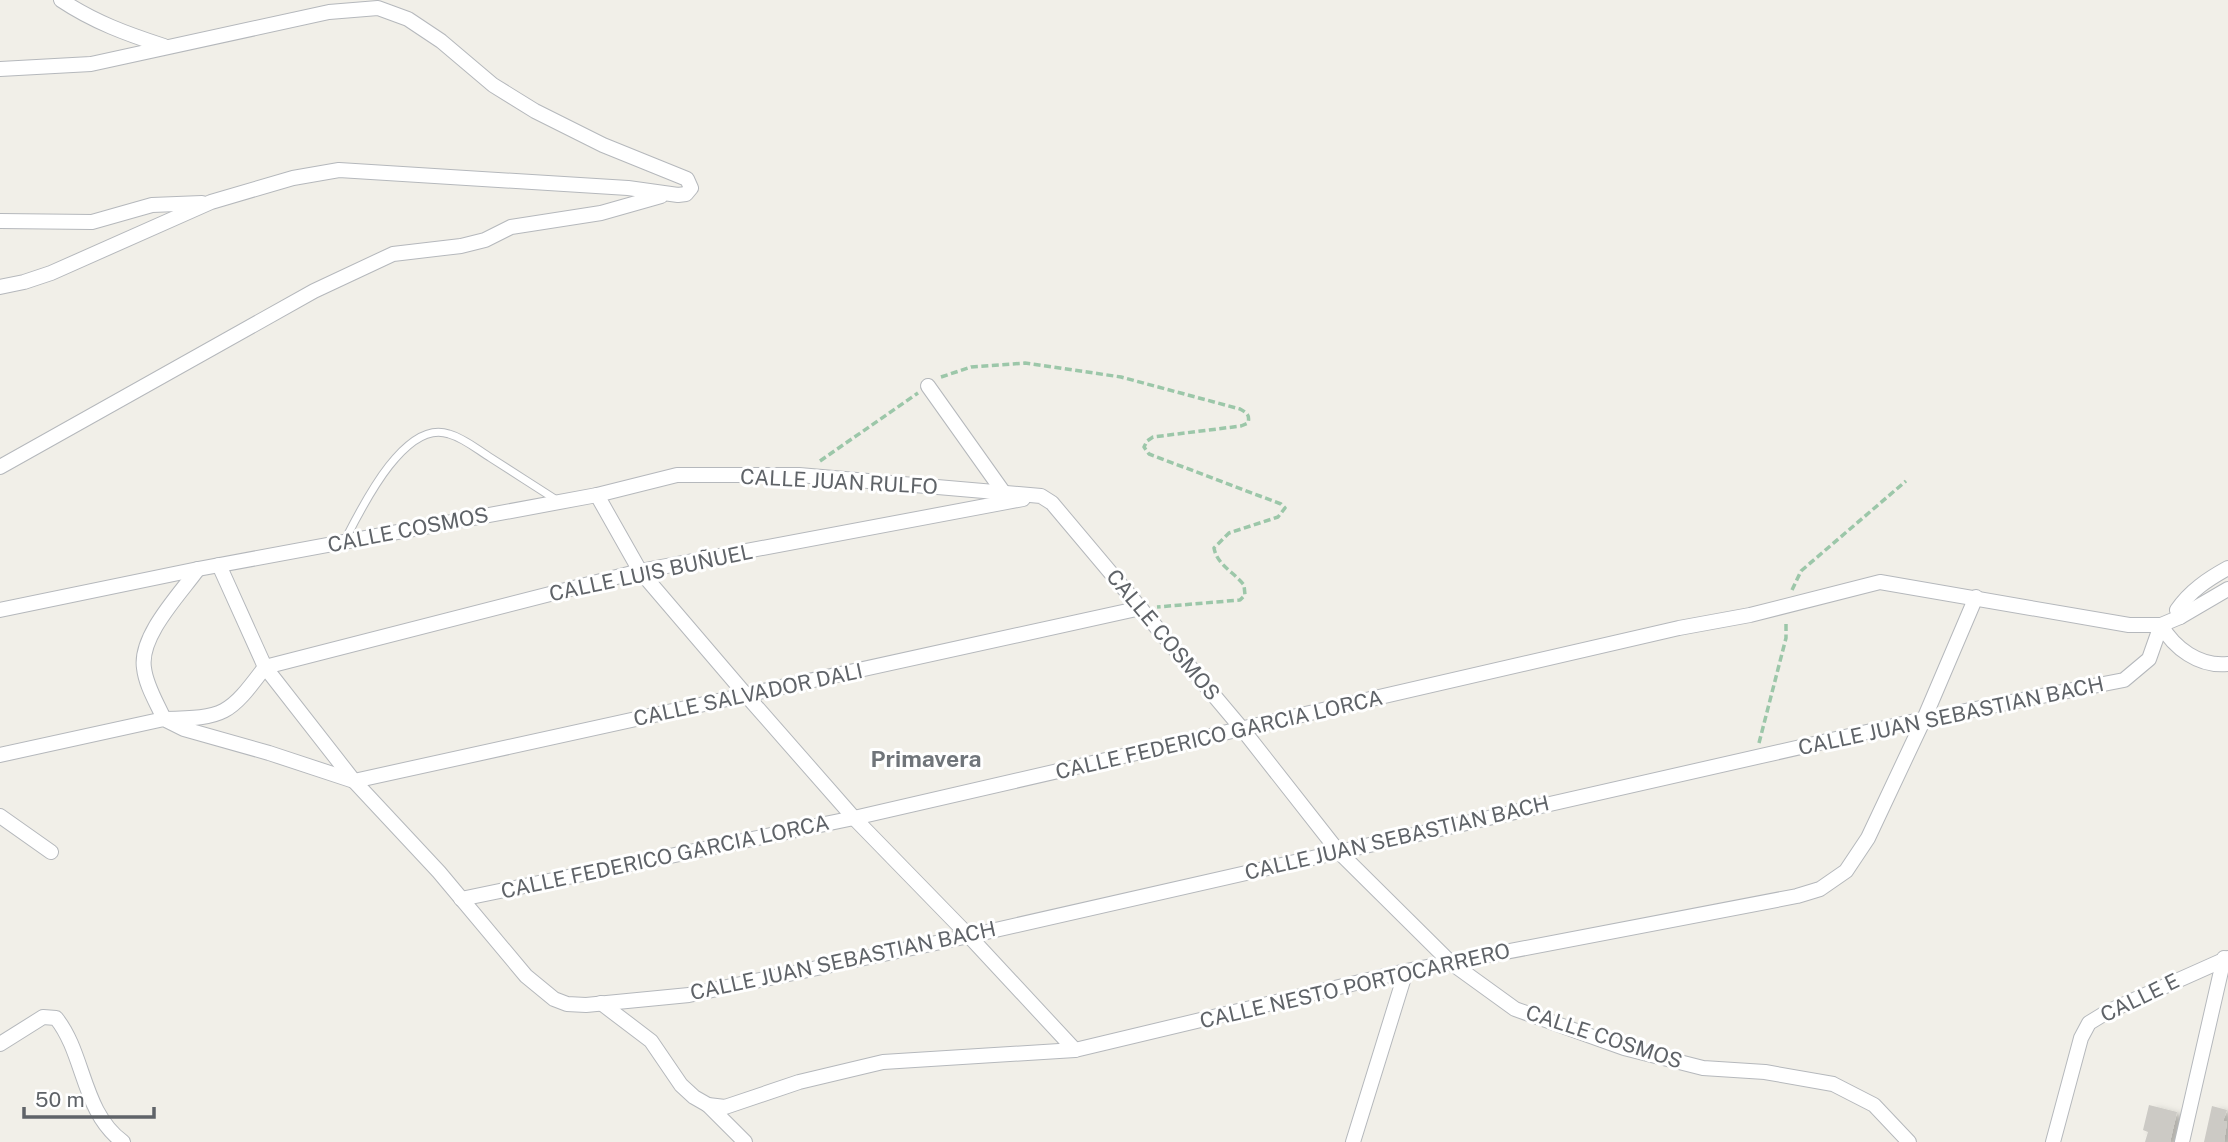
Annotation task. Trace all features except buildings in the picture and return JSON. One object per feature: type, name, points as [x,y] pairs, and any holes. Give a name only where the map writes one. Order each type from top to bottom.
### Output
[{"type":"street","points":[[61,0],[118,32],[166,47]]},
{"type":"street","points":[[0,69],[91,64],[329,12],[378,8],[408,19],[441,41],[493,85],[536,111],[603,145],[679,175],[690,183],[691,188],[683,195],[666,195],[628,188],[339,170],[293,178],[211,202],[51,273],[0,287]]},
{"type":"street","points":[[0,467],[314,291],[393,254],[461,246],[485,240],[511,227],[601,213],[666,195]]},
{"type":"street","points":[[0,221],[92,222],[152,205],[211,202]]},
{"type":"street","points":[[928,386],[1004,493]]},
{"type":"street","name":"CALLE JUAN RULFO","points":[[597,495],[677,475],[800,475],[1041,496]]},
{"type":"street","points":[[597,495],[640,571],[746,695],[854,818],[1075,1050]]},
{"type":"street","name":"CALLE COSMOS","points":[[0,610],[198,569],[597,495]]},
{"type":"street","name":"CALLE COSMOS","points":[[1041,496],[1052,503],[1141,608],[1243,730],[1338,851],[1450,962],[1515,1009],[1624,1048],[1703,1068],[1765,1072],[1833,1084],[1874,1105],[1909,1142]]},
{"type":"street","name":"CALLE LUIS BUÑUEL","points":[[265,667],[640,571],[1041,496]]},
{"type":"street","name":"CALLE JUAN SEBASTIAN BACH","points":[[219,565],[265,667],[355,781],[439,872],[526,976],[554,999],[567,1004],[689,995],[969,936],[1924,719],[2124,680],[2149,659],[2161,625]]},
{"type":"street","points":[[2180,617],[2177,610],[2185,598],[2207,580],[2228,568]]},
{"type":"street","points":[[198,569],[155,627],[145,650],[147,681],[164,719],[184,729],[269,752],[355,781]]},
{"type":"street","name":"CALLE FEDERICO GARCIA LORCA","points":[[461,900],[854,818],[1679,628],[1750,615],[1880,582],[2129,625],[2161,625]]},
{"type":"street","points":[[2228,589],[2161,625],[2169,639],[2187,655],[2220,665],[2228,664]]},
{"type":"street","name":"CALLE NESTO PORTOCARRERO","points":[[708,1105],[725,1107],[738,1104],[799,1082],[883,1062],[1075,1050],[1406,971],[1797,896],[1820,889],[1846,871],[1868,838],[1924,719],[1976,597]]},
{"type":"street","name":"CALLE SALVADOR DALI","points":[[355,781],[1141,608]]},
{"type":"street","points":[[0,755],[164,719],[218,715],[241,700],[265,667]]},
{"type":"street","points":[[0,816],[51,852]]},
{"type":"street","points":[[2182,1142],[2226,958]]},
{"type":"street","name":"CALLE E","points":[[2053,1142],[2081,1038],[2089,1023],[2107,1012],[2226,958]]},
{"type":"street","points":[[1353,1142],[1406,971]]},
{"type":"street","points":[[601,1003],[651,1041],[681,1085],[708,1105],[746,1142]]},
{"type":"street","points":[[0,1044],[43,1017],[56,1018],[65,1031],[84,1082],[104,1124],[124,1142]]},
{"type":"lane","points":[[344,542],[375,484],[400,454],[417,439],[434,432],[449,433],[559,502]]},
{"type":"path","points":[[800,475],[947,374],[971,368],[1025,363],[1121,377],[1240,409],[1250,417],[1248,423],[1241,426],[1153,437],[1146,441],[1144,447],[1149,454],[1269,499],[1285,508],[1278,517],[1229,533],[1214,548],[1223,565],[1244,584],[1245,595],[1240,600],[1141,608]]},
{"type":"district","name":"Primavera","points":[[926,759]]}]
